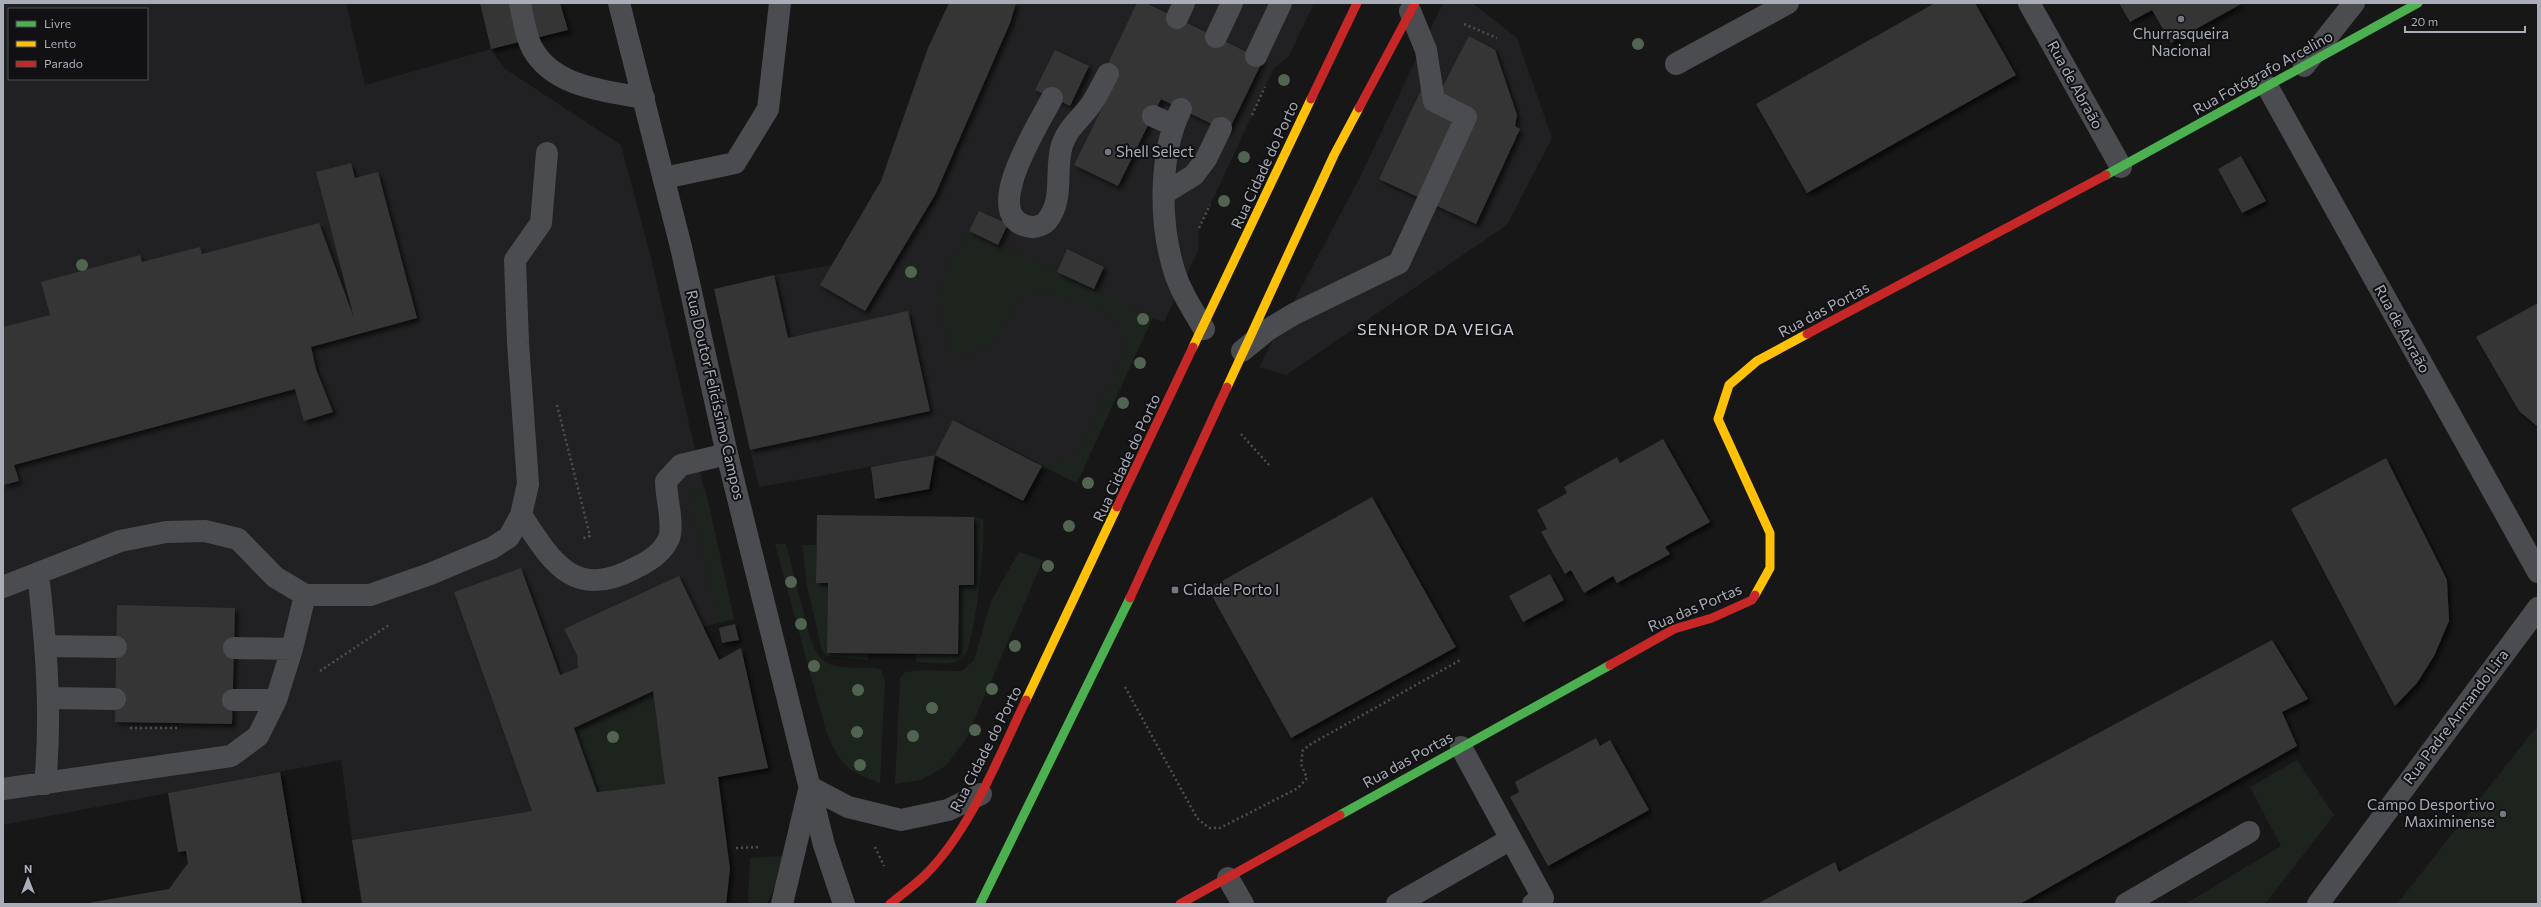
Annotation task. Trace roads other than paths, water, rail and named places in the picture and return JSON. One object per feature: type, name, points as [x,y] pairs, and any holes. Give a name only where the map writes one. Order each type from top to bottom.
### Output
[{"type":"main road","name":"Rua Cidade do Porto","points":[[890,904],[926,874],[957,834],[981,794],[1204,329],[1357,3]]},
{"type":"main road","name":"Rua Fotógrafo Arcelino","points":[[2120,167],[2418,3]]},
{"type":"main road","points":[[980,904],[1109,643],[1241,351],[1334,155],[1413,7]]},
{"type":"main road","name":"Rua das Portas","points":[[1180,904],[1674,629],[1712,618],[1752,600],[1770,568],[1770,533],[1718,419],[1729,385],[1757,361],[2120,167]]},
{"type":"street","points":[[520,3],[532,48],[548,68],[587,88],[644,98]]},
{"type":"street","name":"Rua Doutor Felicíssimo Campos","points":[[619,3],[664,178],[727,454],[824,845],[844,904]]},
{"type":"street","points":[[664,178],[735,163],[768,109],[780,3]]},
{"type":"street","points":[[1216,37],[1232,3]]},
{"type":"street","points":[[1256,56],[1281,3]]},
{"type":"street","points":[[1676,64],[1788,3]]},
{"type":"street","name":"Rua de Abraão","points":[[2029,3],[2120,167]]},
{"type":"street","points":[[2304,66],[2354,3]]},
{"type":"street","points":[[1241,351],[1269,329],[1294,314],[1399,263],[1466,117],[1434,101],[1426,50],[1413,7]]},
{"type":"street","points":[[1052,98],[1012,179],[1007,199],[1009,212],[1017,223],[1032,227],[1046,223],[1054,209],[1059,194],[1062,146],[1070,128],[1092,104],[1105,86]]},
{"type":"street","name":"Rua de Abraão","points":[[2267,86],[2538,572]]},
{"type":"street","points":[[1153,116],[1177,117],[1169,141],[1165,194],[1166,237],[1174,270],[1204,329]]},
{"type":"street","points":[[1165,194],[1194,175],[1206,159],[1221,128]]},
{"type":"street","points":[[3,587],[120,541],[166,532],[205,530],[238,539],[275,577],[305,595],[370,595],[430,574],[498,544],[510,536],[521,514],[528,484],[518,343],[515,260],[541,223],[546,154]]},
{"type":"street","points":[[521,514],[545,552],[562,568],[581,580],[618,578],[652,560],[669,538],[671,518],[666,499],[666,481],[681,465],[727,454]]},
{"type":"street","points":[[38,573],[47,646],[49,698],[49,743],[45,784]]},
{"type":"street","points":[[3,789],[231,756],[258,736],[276,700],[292,649],[305,595]]},
{"type":"street","name":"Rua Padre Armando Lira","points":[[2318,904],[2538,608]]},
{"type":"street","points":[[47,646],[116,647]]},
{"type":"street","points":[[234,648],[292,649]]},
{"type":"street","points":[[49,698],[115,699]]},
{"type":"street","points":[[233,700],[276,700]]},
{"type":"street","points":[[1461,747],[1543,898],[1533,904]]},
{"type":"street","points":[[810,787],[848,807],[901,820],[948,810],[981,794]]},
{"type":"street","name":"Rua Doutor Felicíssimo Campos","points":[[782,904],[810,787]]},
{"type":"street","points":[[2126,904],[2249,832]]},
{"type":"street","points":[[1397,904],[1511,839]]},
{"type":"street","points":[[1228,878],[1243,904]]},
{"type":"place","name":"Churrasqueira Nacional","points":[[2181,19]]},
{"type":"place","name":"Shell Select","points":[[1108,152]]},
{"type":"place","name":"Cidade Porto I","points":[[1175,590]]},
{"type":"place","name":"Campo Desportivo Maximinense","points":[[2503,814]]},
{"type":"district","name":"SENHOR DA VEIGA","points":[[1436,329]]}]
